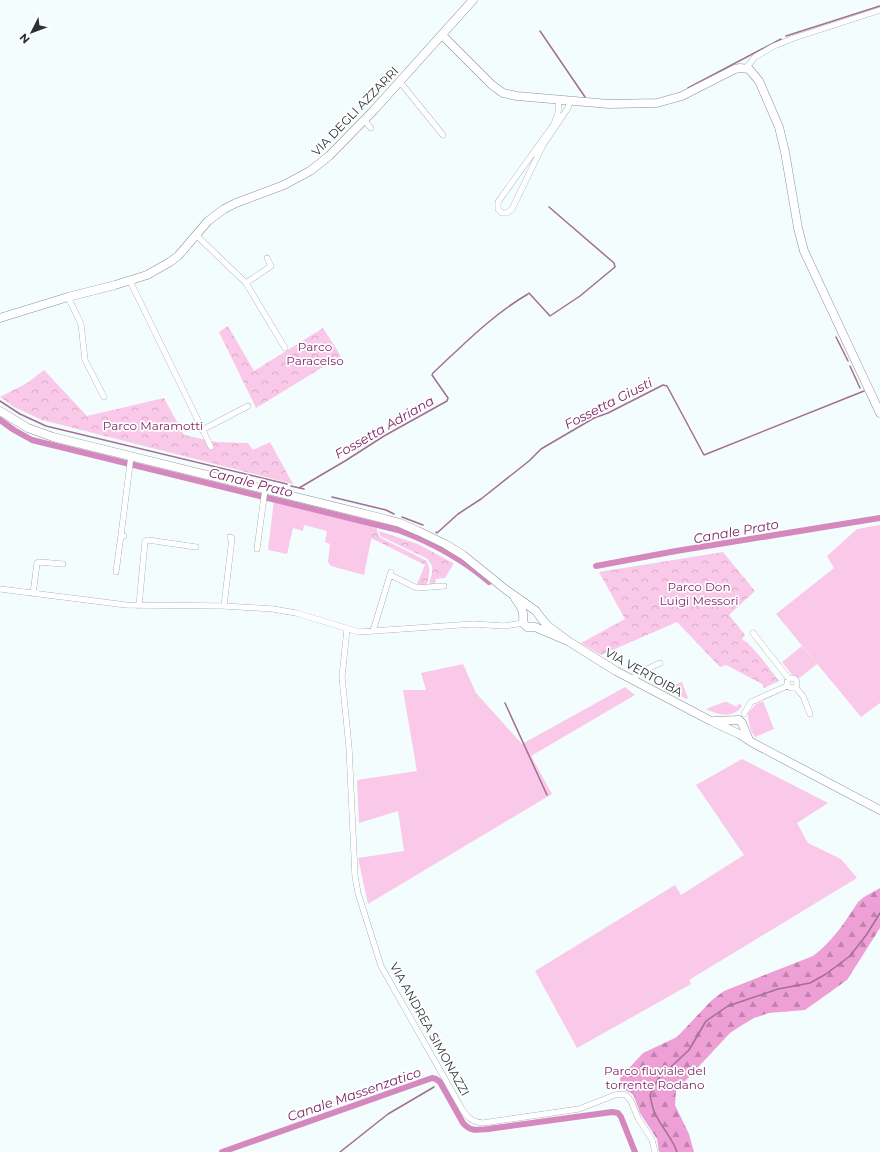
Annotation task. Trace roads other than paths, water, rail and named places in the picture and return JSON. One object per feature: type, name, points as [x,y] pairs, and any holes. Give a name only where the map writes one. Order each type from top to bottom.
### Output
[{"type":"street","name":"VIA DEGLI AZZARRI","points":[[0,318],[147,275],[178,256],[208,221],[224,209],[284,185],[310,171],[323,162],[364,120],[473,0]]},
{"type":"street","points":[[746,68],[756,57],[774,46],[880,10]]},
{"type":"street","points":[[442,35],[492,85],[503,93],[517,96],[609,104],[641,104],[665,101],[682,96],[735,69],[746,68],[756,75],[779,127],[785,152],[798,228],[804,251],[880,413]]},
{"type":"street","points":[[400,82],[443,135]]},
{"type":"street","points":[[559,100],[558,113],[554,124],[498,202],[498,208],[502,213],[507,213],[512,209],[543,145],[568,108],[570,101]]},
{"type":"street","points":[[364,120],[371,128]]},
{"type":"street","points":[[196,235],[246,283],[285,348]]},
{"type":"street","points":[[246,283],[272,266],[267,258]]},
{"type":"street","points":[[130,281],[211,447]]},
{"type":"street","points":[[68,297],[81,324],[85,360],[104,397]]},
{"type":"street","points":[[202,430],[248,406]]},
{"type":"street","points":[[0,411],[20,424],[42,433],[130,461],[377,517],[410,527],[436,539],[463,555],[514,596],[538,612],[541,618],[568,641]]},
{"type":"street","points":[[116,572],[122,535],[130,461]]},
{"type":"street","points":[[257,550],[264,492]]},
{"type":"street","points":[[224,606],[232,538],[230,537]]},
{"type":"street","points":[[139,606],[145,541],[148,540],[196,547]]},
{"type":"street","points":[[32,594],[37,563],[62,564]]},
{"type":"street","points":[[373,631],[390,574],[417,588],[444,586]]},
{"type":"street","points":[[0,589],[139,606],[224,606],[273,609],[308,616],[359,632],[473,624],[504,626],[523,623],[530,628],[535,627],[568,641]]},
{"type":"street","points":[[514,596],[523,614],[523,623]]},
{"type":"street","points":[[523,614],[528,610],[533,610]]},
{"type":"street","points":[[535,627],[539,624],[541,618]]},
{"type":"street","name":"VIA ANDREA SIMONAZZI","points":[[347,628],[342,676],[349,747],[355,876],[358,893],[381,966],[462,1109],[468,1118],[483,1123],[579,1109],[615,1095],[623,1094],[626,1095],[631,1101],[638,1118],[652,1140],[655,1152]]},
{"type":"street","points":[[752,633],[789,679],[792,678],[796,680],[797,683],[795,687]]},
{"type":"street","name":"VIA VERTOIBA","points":[[568,641],[632,679],[711,721],[734,731],[753,744]]},
{"type":"street","points":[[632,679],[641,672],[660,663]]},
{"type":"street","points":[[787,686],[787,681],[789,679]]},
{"type":"street","points":[[787,686],[792,689],[795,687]]},
{"type":"street","points":[[738,722],[751,702],[787,686]]},
{"type":"street","points":[[795,687],[803,696],[810,714]]},
{"type":"street","points":[[711,721],[738,722]]},
{"type":"street","points":[[734,731],[741,730],[738,722]]},
{"type":"street","points":[[738,722],[753,744],[880,810]]},
{"type":"waterway","name":"Fossetta Adriana","points":[[786,36],[880,6]]},
{"type":"waterway","points":[[540,31],[585,97]]},
{"type":"waterway","name":"Fossetta Adriana","points":[[688,88],[781,39]]},
{"type":"waterway","name":"Fossetta Adriana","points":[[529,293],[550,316],[580,296],[615,267],[614,263],[549,207]]},
{"type":"waterway","name":"Fossetta Adriana","points":[[299,488],[384,436],[447,401],[448,398],[432,375],[433,373],[502,311],[528,294]]},
{"type":"waterway","points":[[836,337],[848,361]]},
{"type":"waterway","points":[[850,366],[860,388]]},
{"type":"waterway","name":"Fossetta Giusti","points":[[436,532],[437,533],[458,514],[481,499],[529,461],[541,449],[594,418],[608,413],[663,385],[667,386],[704,455],[864,391]]},
{"type":"waterway","name":"Fossetta Giusti","points":[[0,401],[20,414],[46,426],[287,484]]},
{"type":"waterway","name":"Canale Prato","points":[[0,420],[32,440],[398,530],[446,552],[489,582]]},
{"type":"waterway","name":"Fossetta Giusti","points":[[291,486],[304,489]]},
{"type":"waterway","name":"Fossetta Giusti","points":[[332,497],[386,510],[394,514]]},
{"type":"waterway","name":"Fossetta Giusti","points":[[402,517],[423,525]]},
{"type":"waterway","name":"Canale Prato","points":[[596,566],[676,551],[880,518]]},
{"type":"waterway","points":[[505,703],[547,795]]},
{"type":"waterway","points":[[677,1152],[657,1116],[650,1095],[658,1079],[689,1050],[706,1021],[728,1006],[778,989],[810,983],[826,974],[850,956],[867,934],[880,913]]},
{"type":"waterway","name":"Canale Massenzatico","points":[[222,1152],[432,1078],[440,1082],[463,1123],[469,1128],[477,1130],[488,1129],[612,1112],[618,1113],[621,1117],[635,1152]]},
{"type":"waterway","points":[[340,1152],[388,1114],[434,1087]]},
{"type":"park label","name":"Parco Paracelso","points":[[315,353]]},
{"type":"park label","name":"Parco Maramotti","points":[[153,425]]},
{"type":"park label","name":"Parco Don Luigi Messori","points":[[699,593]]},
{"type":"park label","name":"Parco fluviale del torrente Rodano","points":[[655,1077]]}]
